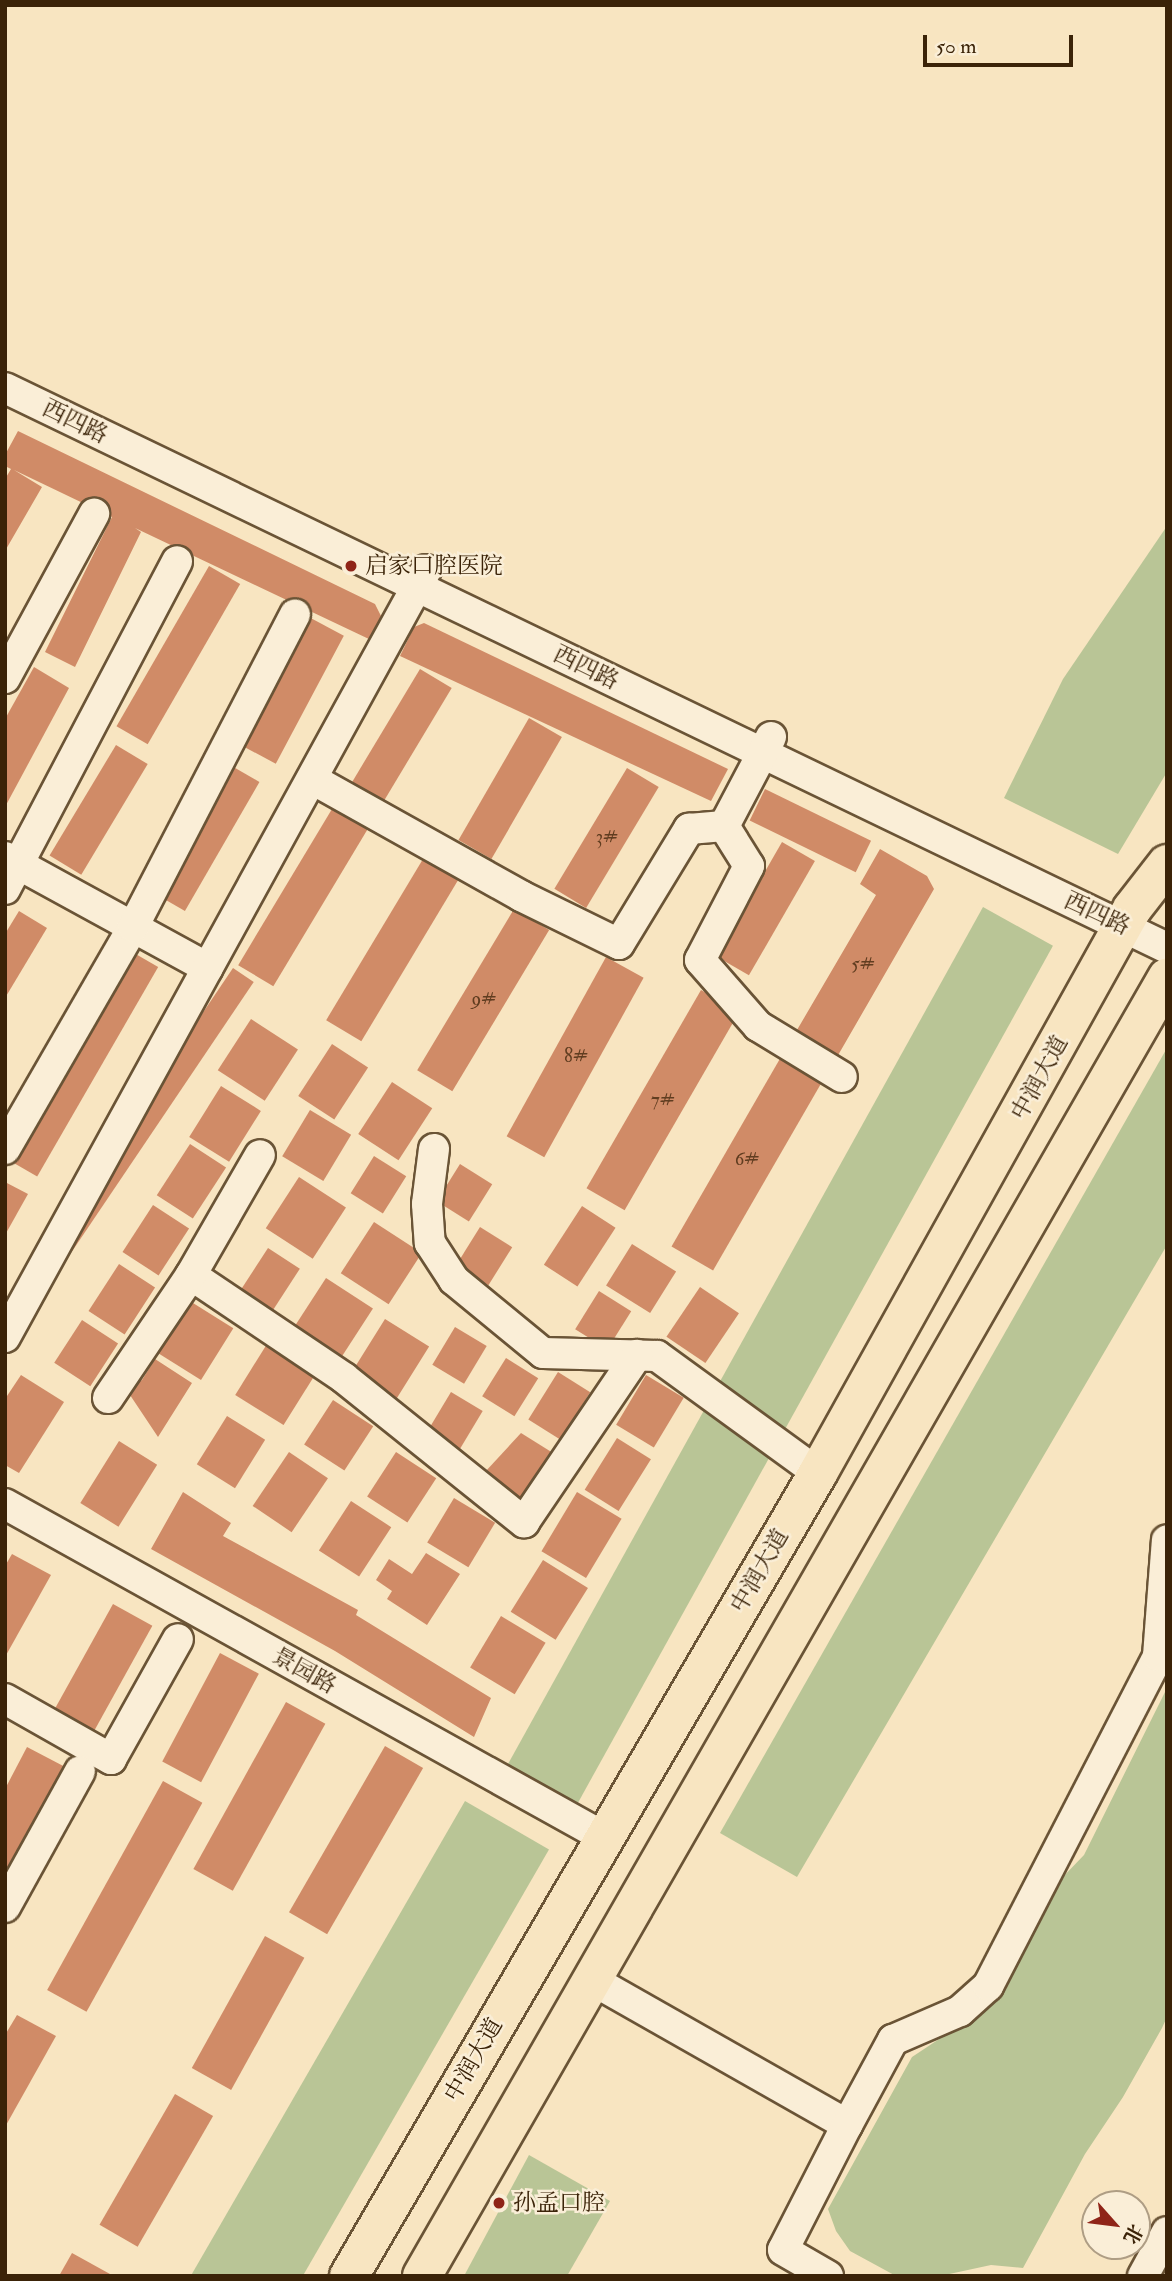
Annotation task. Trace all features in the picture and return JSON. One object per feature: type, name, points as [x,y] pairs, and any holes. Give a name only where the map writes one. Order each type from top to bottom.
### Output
[{"type":"main road","name":"中润大道","points":[[349,2276],[818,1473],[1128,918],[1167,864]]},
{"type":"main road","points":[[422,2276],[1167,978]]},
{"type":"street","name":"西四路","points":[[5,371],[422,578],[1128,918],[1167,948]]},
{"type":"street","name":"西四路","points":[[5,388],[422,578]]},
{"type":"street","points":[[5,678],[94,514]]},
{"type":"street","points":[[177,561],[9,870],[133,927],[208,968]]},
{"type":"street","points":[[5,1337],[422,578]]},
{"type":"street","points":[[5,1149],[133,927],[295,614]]},
{"type":"street","points":[[724,825],[767,745]]},
{"type":"street","points":[[312,779],[521,896],[619,944],[689,830],[724,825]]},
{"type":"street","points":[[724,825],[749,866],[700,960],[758,1026],[842,1077]]},
{"type":"street","name":"西四路","points":[[1128,918],[1167,926]]},
{"type":"street","points":[[434,1149],[427,1204],[430,1244],[454,1280],[542,1353],[657,1356],[818,1473]]},
{"type":"street","points":[[108,1398],[191,1275],[260,1155]]},
{"type":"street","points":[[191,1275],[344,1378],[524,1522],[637,1355]]},
{"type":"street","name":"景园路","points":[[5,1504],[604,1837]]},
{"type":"street","points":[[828,2276],[783,2250],[894,2040],[960,2011],[988,1986],[1158,1656],[1167,1540]]},
{"type":"street","points":[[5,1699],[111,1759],[178,1639]]},
{"type":"street","points":[[5,1907],[80,1771]]},
{"type":"street","points":[[594,1980],[847,2125]]},
{"type":"street","points":[[1143,2276],[1167,2232]]},
{"type":"green space","points":[[1167,526],[1167,772],[1118,854],[1004,798],[1063,679]]},
{"type":"green space","points":[[983,907],[1053,946],[578,1803],[508,1764]]},
{"type":"green space","points":[[1167,1048],[1167,1245],[797,1877],[720,1833]]},
{"type":"green space","points":[[1167,1688],[1167,2017],[1162,2028],[1123,2097],[1085,2154],[1023,2268],[991,2265],[940,2276],[896,2276],[850,2251],[836,2231],[828,2209],[912,2057],[992,2004],[1059,1881],[1084,1855]]},
{"type":"green space","points":[[465,1801],[549,1850],[303,2276],[192,2274]]},
{"type":"green space","points":[[529,2155],[610,2201],[567,2276],[464,2276]]},
{"type":"building","points":[[18,431],[375,604],[381,616],[371,640],[135,528],[141,532],[75,667],[45,652],[112,517],[14,470],[42,487],[5,551],[5,479],[11,469],[5,466],[5,455]]},
{"type":"building","points":[[209,566],[240,584],[148,744],[116,726]]},
{"type":"building","points":[[305,615],[344,636],[276,764],[237,743]]},
{"type":"building","points":[[424,623],[728,769],[711,801],[400,656],[414,627]]},
{"type":"building","points":[[34,667],[69,688],[5,807],[5,719]]},
{"type":"building","points":[[420,669],[452,688],[384,801],[352,782]]},
{"type":"building","points":[[529,718],[562,737],[491,859],[458,840]]},
{"type":"building","points":[[116,745],[148,764],[81,875],[50,856]]},
{"type":"building","points":[[230,765],[259,782],[185,911],[156,894]]},
{"type":"building","points":[[627,768],[659,787],[586,908],[554,889]]},
{"type":"building","points":[[765,789],[871,841],[856,872],[750,820]]},
{"type":"building","points":[[335,804],[370,825],[273,986],[238,965]]},
{"type":"building","points":[[782,842],[815,861],[749,975],[716,956]]},
{"type":"building","points":[[880,849],[927,876],[934,889],[837,1057],[797,1030],[876,895],[860,884]]},
{"type":"building","points":[[423,859],[458,880],[361,1041],[326,1020]]},
{"type":"building","points":[[514,909],[549,930],[452,1091],[417,1070]]},
{"type":"building","points":[[19,911],[47,928],[5,998],[5,934]]},
{"type":"building","points":[[127,949],[158,967],[37,1177],[6,1159]]},
{"type":"building","points":[[606,957],[644,978],[544,1157],[507,1136]]},
{"type":"building","points":[[233,968],[254,982],[5,1351],[5,1306]]},
{"type":"building","points":[[701,990],[739,1012],[625,1210],[587,1188]]},
{"type":"building","points":[[251,1019],[298,1049],[265,1101],[218,1070]]},
{"type":"building","points":[[332,1044],[368,1067],[334,1119],[298,1096]]},
{"type":"building","points":[[785,1050],[827,1074],[713,1271],[672,1247]]},
{"type":"building","points":[[392,1082],[432,1108],[398,1160],[358,1134]]},
{"type":"building","points":[[221,1086],[261,1111],[229,1162],[189,1137]]},
{"type":"building","points":[[310,1110],[351,1135],[323,1181],[282,1156]]},
{"type":"building","points":[[190,1144],[226,1167],[193,1219],[157,1195]]},
{"type":"building","points":[[374,1156],[406,1176],[383,1213],[351,1193]]},
{"type":"building","points":[[460,1164],[492,1184],[469,1221],[437,1201]]},
{"type":"building","points":[[299,1177],[346,1207],[313,1259],[266,1228]]},
{"type":"building","points":[[5,1182],[28,1194],[5,1235]]},
{"type":"building","points":[[153,1205],[189,1228],[159,1275],[123,1252]]},
{"type":"building","points":[[582,1206],[616,1228],[577,1286],[544,1265]]},
{"type":"building","points":[[374,1222],[422,1253],[389,1304],[341,1273]]},
{"type":"building","points":[[480,1227],[512,1247],[488,1285],[456,1265]]},
{"type":"building","points":[[632,1244],[676,1272],[650,1313],[606,1286]]},
{"type":"building","points":[[268,1248],[300,1269],[272,1311],[240,1291]]},
{"type":"building","points":[[119,1264],[155,1287],[125,1334],[89,1311]]},
{"type":"building","points":[[326,1278],[373,1308],[340,1360],[293,1329]]},
{"type":"building","points":[[700,1287],[739,1313],[705,1363],[666,1337]]},
{"type":"building","points":[[599,1291],[631,1311],[607,1349],[575,1329]]},
{"type":"building","points":[[185,1298],[233,1328],[201,1380],[153,1350]]},
{"type":"building","points":[[385,1319],[429,1347],[397,1398],[353,1371]]},
{"type":"building","points":[[82,1320],[118,1343],[90,1386],[54,1363]]},
{"type":"building","points":[[455,1327],[487,1346],[464,1384],[432,1365]]},
{"type":"building","points":[[267,1344],[315,1374],[284,1425],[235,1395]]},
{"type":"building","points":[[506,1358],[538,1378],[514,1416],[482,1396]]},
{"type":"building","points":[[155,1359],[192,1383],[158,1437],[126,1389],[142,1380]]},
{"type":"building","points":[[558,1372],[590,1392],[561,1440],[528,1419]]},
{"type":"building","points":[[21,1375],[64,1402],[19,1473],[5,1465],[5,1399]]},
{"type":"building","points":[[646,1375],[684,1398],[654,1447],[616,1425]]},
{"type":"building","points":[[451,1392],[483,1411],[460,1449],[428,1430]]},
{"type":"building","points":[[333,1400],[373,1426],[344,1471],[304,1444]]},
{"type":"building","points":[[227,1416],[265,1440],[235,1488],[197,1464]]},
{"type":"building","points":[[521,1433],[553,1453],[523,1499],[485,1472]]},
{"type":"building","points":[[617,1438],[651,1459],[619,1511],[585,1490]]},
{"type":"building","points":[[119,1441],[157,1465],[118,1527],[80,1503]]},
{"type":"building","points":[[289,1452],[328,1478],[292,1532],[253,1506]]},
{"type":"building","points":[[396,1452],[436,1478],[407,1523],[367,1496]]},
{"type":"building","points":[[183,1492],[231,1523],[223,1536],[358,1610],[356,1615],[491,1698],[474,1737],[335,1651],[151,1549]]},
{"type":"building","points":[[577,1492],[622,1519],[586,1578],[541,1551]]},
{"type":"building","points":[[454,1498],[495,1523],[468,1567],[427,1543]]},
{"type":"building","points":[[351,1501],[391,1527],[359,1577],[319,1550]]},
{"type":"building","points":[[426,1553],[460,1574],[427,1625],[387,1599],[392,1591],[376,1580],[389,1559],[412,1574]]},
{"type":"building","points":[[12,1554],[51,1575],[5,1657],[5,1566]]},
{"type":"building","points":[[543,1560],[588,1588],[556,1640],[511,1612]]},
{"type":"building","points":[[113,1604],[152,1626],[93,1733],[53,1712]]},
{"type":"building","points":[[501,1616],[546,1643],[515,1694],[470,1667]]},
{"type":"building","points":[[220,1653],[259,1674],[201,1782],[162,1762]]},
{"type":"building","points":[[286,1702],[325,1724],[233,1891],[193,1869]]},
{"type":"building","points":[[385,1746],[423,1768],[327,1934],[289,1912]]},
{"type":"building","points":[[27,1747],[69,1769],[5,1889],[5,1789]]},
{"type":"building","points":[[163,1781],[202,1803],[86,2012],[47,1990]]},
{"type":"building","points":[[265,1936],[304,1958],[231,2090],[192,2068]]},
{"type":"building","points":[[17,2015],[56,2036],[5,2127],[5,2035]]},
{"type":"building","points":[[175,2094],[213,2116],[138,2247],[100,2225]]},
{"type":"building","points":[[72,2253],[110,2274],[59,2276]]},
{"type":"place","name":"启家口腔医院","points":[[351,566]]},
{"type":"place","name":"孙孟口腔","points":[[499,2203]]}]
